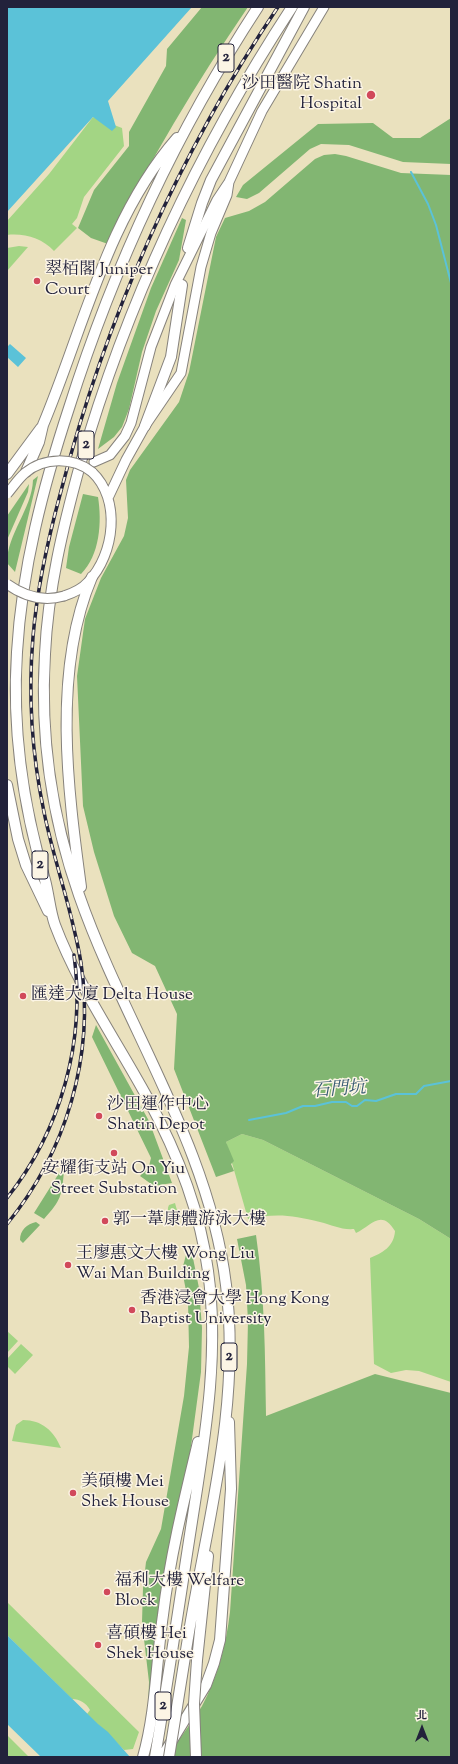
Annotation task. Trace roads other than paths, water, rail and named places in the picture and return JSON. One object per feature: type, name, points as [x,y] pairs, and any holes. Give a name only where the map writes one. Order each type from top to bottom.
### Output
[{"type":"highway","name":"2","points":[[155,1757],[172,1655],[212,1373],[212,1299],[205,1251],[190,1194],[164,1130],[83,985],[53,921],[48,894],[27,809],[18,744],[16,664],[24,582],[36,524],[53,461],[85,358],[131,242],[188,124],[258,7]]},
{"type":"highway","name":"2","points":[[169,1757],[192,1606],[212,1505],[227,1396],[230,1352],[229,1307],[221,1251],[210,1205],[186,1138],[87,916],[73,877],[58,822],[49,768],[45,728],[44,690],[46,630],[62,534],[85,448],[105,384],[133,309],[159,247],[188,185],[225,116],[260,56],[292,7]]},
{"type":"highway","points":[[188,248],[211,180],[304,7]]},
{"type":"highway","points":[[26,472],[32,447],[43,425],[94,288],[114,243],[133,204],[153,169],[188,124]]},
{"type":"highway","points":[[146,426],[171,357],[182,285]]},
{"type":"highway","points":[[7,474],[32,447]]},
{"type":"highway","points":[[87,916],[78,867],[69,778],[66,712],[73,643],[85,594],[92,577]]},
{"type":"highway","points":[[7,785],[18,839],[26,865],[53,921]]},
{"type":"highway","points":[[162,1757],[206,1685],[220,1640],[231,1477],[227,1396]]},
{"type":"highway","points":[[143,1757],[152,1719],[162,1623],[175,1540],[207,1412]]},
{"type":"highway","points":[[196,1757],[194,1704],[212,1505]]},
{"type":"main road","points":[[80,464],[103,459],[114,451],[130,428],[147,360],[165,309],[216,200],[229,182],[262,111],[324,7]]},
{"type":"main road","points":[[109,496],[126,460],[146,426],[181,373],[205,253],[211,233],[227,195],[229,182]]},
{"type":"main road","points":[[216,200],[222,195],[227,195]]},
{"type":"main road","points":[[7,494],[26,472],[47,462],[70,461],[80,464],[92,472],[100,480],[109,496],[111,509],[108,541],[102,559],[92,577],[80,589],[55,599],[38,599],[21,593],[7,584]]},
{"type":"water","points":[[7,7],[192,7],[108,101],[116,127],[112,131],[93,117],[7,212]]},
{"type":"water","points":[[10,344],[26,358],[18,367],[7,357],[7,347]]},
{"type":"water","points":[[7,1635],[108,1732],[130,1757],[41,1757],[7,1724]]},
{"type":"waterway","points":[[411,172],[428,204],[436,225],[451,283]]},
{"type":"waterway","name":"石門坑","points":[[249,1120],[286,1113],[303,1106],[315,1106],[332,1102],[346,1102],[352,1106],[357,1106],[365,1100],[376,1101],[396,1094],[416,1094],[424,1086],[451,1081]]},
{"type":"railway","points":[[7,1224],[28,1196],[45,1166],[60,1134],[71,1101],[79,1067],[84,1033],[84,998],[78,944],[44,812],[32,725],[31,681],[33,637],[37,600],[47,545],[79,427],[100,364],[123,301],[149,240],[177,179],[209,120],[242,63],[278,7]]},
{"type":"railway","points":[[7,1198],[26,1172],[42,1143],[55,1114],[65,1083],[72,1052],[76,1020],[77,987],[74,955]]},
{"type":"place","name":"沙田醫院 Shatin Hospital","points":[[371,95]]},
{"type":"place","name":"翠栢閣 Juniper Court","points":[[37,281]]},
{"type":"place","name":"匯達大廈 Delta House","points":[[23,996]]},
{"type":"place","name":"沙田運作中心 Shatin Depot","points":[[99,1116]]},
{"type":"place","name":"安耀街支站 On Yiu Street Substation","points":[[114,1153]]},
{"type":"place","name":"郭一葦康體游泳大樓","points":[[105,1221]]},
{"type":"place","name":"王廖惠文大樓 Wong Liu Wai Man Building","points":[[68,1265]]},
{"type":"place","name":"香港浸會大學 Hong Kong Baptist University","points":[[132,1310]]},
{"type":"place","name":"美碩樓 Mei Shek House","points":[[73,1493]]},
{"type":"place","name":"福利大樓 Welfare Block","points":[[107,1592]]},
{"type":"place","name":"喜碩樓 Hei Shek House","points":[[98,1645]]}]
